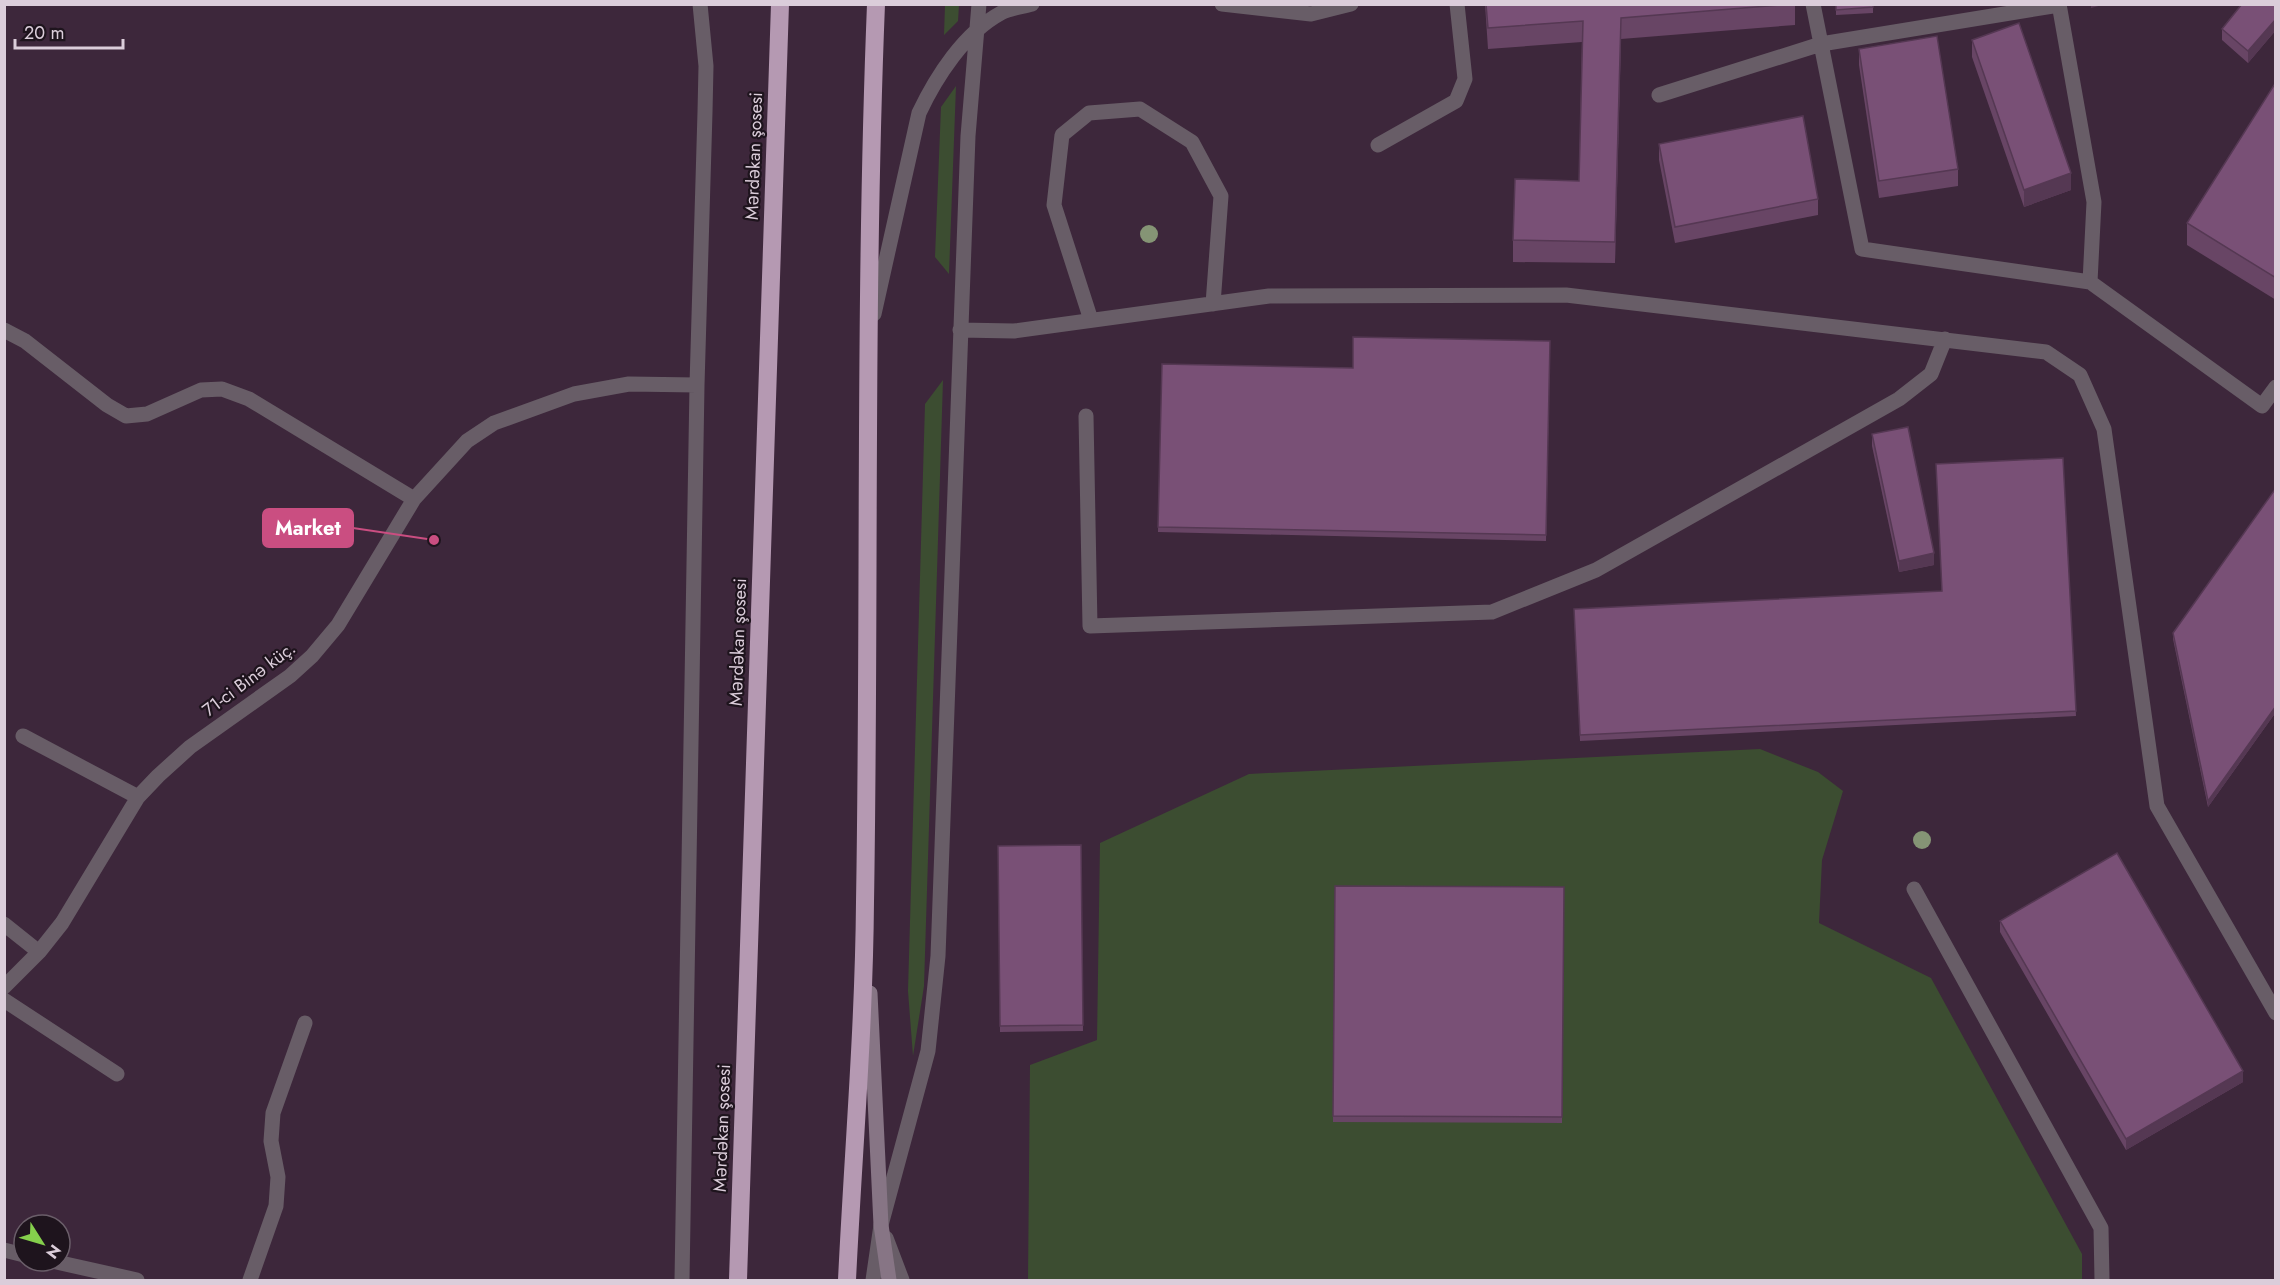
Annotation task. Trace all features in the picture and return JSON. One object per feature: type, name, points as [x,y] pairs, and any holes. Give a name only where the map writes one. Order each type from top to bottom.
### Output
[{"type":"highway","name":"Mərdəkan şosesi","points":[[738,1281],[780,4]]},
{"type":"highway","points":[[848,1281],[865,905],[870,151],[876,4]]},
{"type":"main road","points":[[865,905],[881,1225],[889,1281]]},
{"type":"street","points":[[682,1281],[697,385],[706,66],[700,4]]},
{"type":"street","points":[[873,1281],[881,1225],[928,1051],[934,1014],[968,136],[979,4]]},
{"type":"street","points":[[868,340],[919,113],[933,83],[977,32],[1003,9],[1032,4]]},
{"type":"street","points":[[1222,4],[1311,14],[1351,4]]},
{"type":"street","points":[[1378,145],[1456,101],[1465,79],[1457,4]]},
{"type":"street","points":[[1813,4],[1862,249],[2090,282],[2262,406],[2276,387]]},
{"type":"street","points":[[1659,95],[1821,44],[2059,5],[2094,202],[2090,282]]},
{"type":"street","points":[[1091,320],[1054,205],[1062,135],[1089,113],[1140,109],[1192,142],[1221,195],[1213,304]]},
{"type":"street","points":[[960,330],[1014,331],[1269,296],[1566,295],[2046,352],[2080,375],[2104,429],[2157,806],[2276,1013]]},
{"type":"street","points":[[4,330],[26,341],[107,405],[126,416],[147,414],[201,390],[222,389],[249,399],[414,499]]},
{"type":"street","points":[[1086,416],[1090,626],[1492,612],[1596,570],[1899,399],[1931,374],[1945,339]]},
{"type":"street","name":"71-ci Binə küç.","points":[[4,987],[39,952],[87,885],[138,797],[190,747],[290,676],[312,656],[338,625],[414,499],[468,441],[494,423],[574,394],[628,384],[697,385]]},
{"type":"street","points":[[23,736],[138,797]]},
{"type":"street","points":[[1914,889],[2101,1228],[2102,1281]]},
{"type":"street","points":[[4,924],[39,952]]},
{"type":"street","points":[[4,1000],[117,1074]]},
{"type":"street","points":[[250,1281],[276,1206],[278,1177],[271,1141],[273,1113],[304,1023]]},
{"type":"street","points":[[881,1225],[902,1281]]},
{"type":"street","points":[[72,1266],[137,1281]]},
{"type":"green space","points":[[945,5],[959,5],[958,21],[944,35]]},
{"type":"green space","points":[[956,86],[949,274],[935,257],[941,107]]},
{"type":"green space","points":[[943,380],[924,986],[913,1056],[908,991],[925,404]]},
{"type":"green space","points":[[1760,749],[1818,772],[1843,791],[1822,860],[1819,923],[1931,978],[2082,1254],[2082,1280],[1028,1280],[1030,1065],[1097,1040],[1100,843],[1249,774]]},
{"type":"building","points":[[1486,4],[1791,4],[1621,18],[1615,242],[1513,240],[1515,179],[1579,181],[1583,21],[1488,28]]},
{"type":"building","points":[[1836,4],[1873,4],[1873,7],[1836,10]]},
{"type":"building","points":[[2242,4],[2276,4],[2276,19],[2248,51],[2222,29]]},
{"type":"building","points":[[2019,23],[2071,173],[2024,190],[1972,40]]},
{"type":"building","points":[[1937,36],[1958,169],[1879,181],[1859,49]]},
{"type":"building","points":[[2276,82],[2276,278],[2187,223]]},
{"type":"building","points":[[1803,116],[1818,199],[1675,227],[1659,144]]},
{"type":"building","points":[[1353,337],[1550,341],[1546,535],[1158,527],[1162,364],[1353,368]]},
{"type":"building","points":[[1908,427],[1934,553],[1899,561],[1872,434]]},
{"type":"building","points":[[2063,458],[2076,711],[1580,735],[1574,609],[1942,591],[1936,464]]},
{"type":"building","points":[[2276,488],[2276,706],[2208,801],[2173,633]]},
{"type":"building","points":[[1081,845],[1083,1025],[1000,1026],[998,846]]},
{"type":"building","points":[[2117,853],[2243,1071],[2126,1139],[2000,921]]},
{"type":"building","points":[[1335,886],[1564,887],[1562,1117],[1333,1116]]},
{"type":"place","name":"Market","points":[[434,540]]}]
